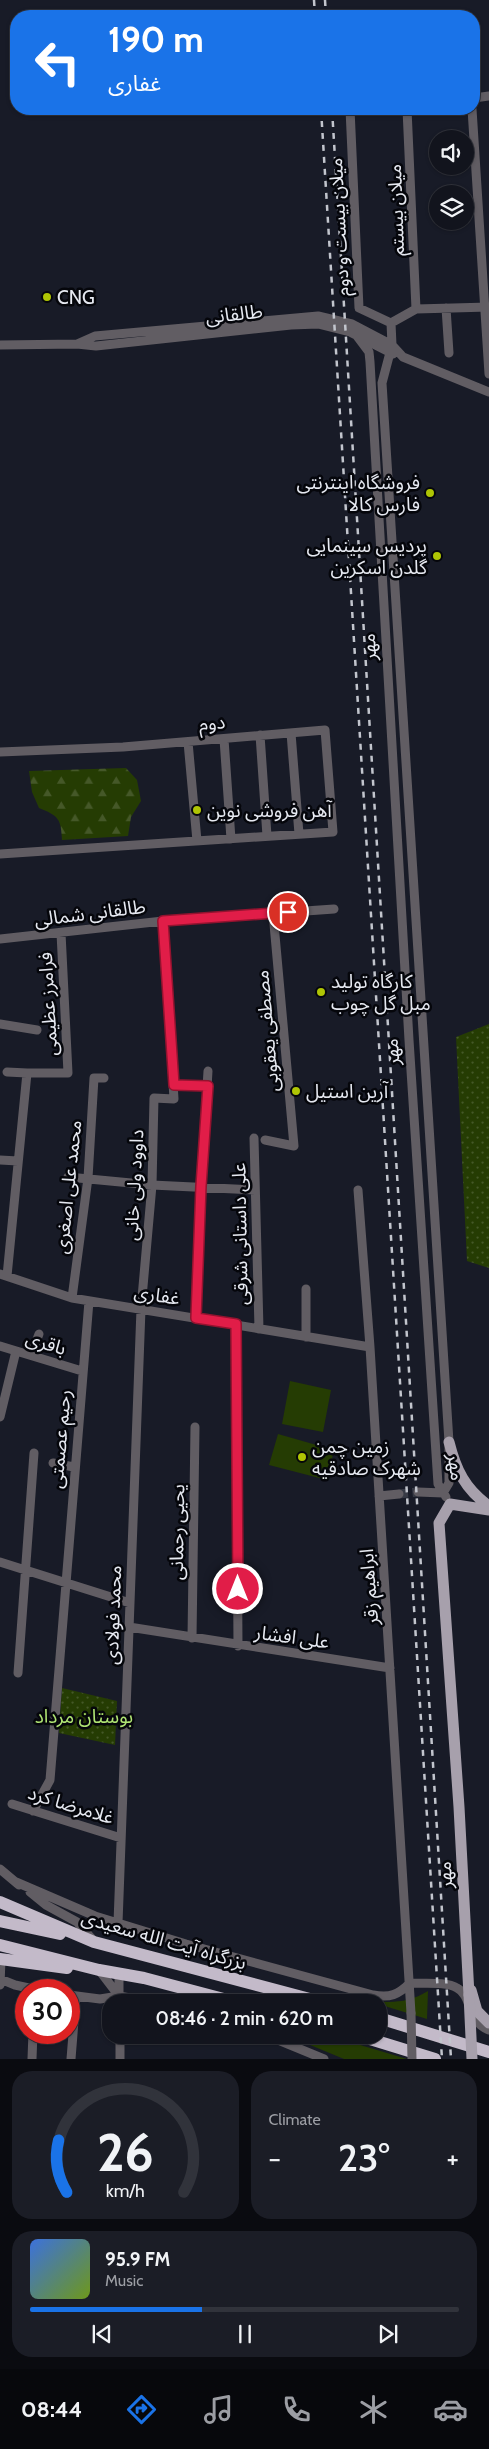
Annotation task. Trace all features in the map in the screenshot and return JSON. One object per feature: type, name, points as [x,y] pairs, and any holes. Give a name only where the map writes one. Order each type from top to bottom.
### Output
[{"type":"highway","name":"بزرگراه آیت الله سعیدی","points":[[0,1902],[94,1942],[290,1994]]},
{"type":"highway","points":[[0,1921],[94,1942]]},
{"type":"highway","points":[[0,1945],[202,1994]]},
{"type":"highway","points":[[1,1959],[37,1966],[99,1970]]},
{"type":"highway","points":[[387,2020],[489,2052]]},
{"type":"highway","points":[[386,2044],[435,2059]]},
{"type":"main road","points":[[449,1442],[455,1467],[475,1495],[489,1506]]},
{"type":"main road","points":[[450,1504],[489,1510]]},
{"type":"main road","name":"مهر","points":[[450,1504],[440,1524],[459,1807],[468,1979]]},
{"type":"main road","points":[[468,1979],[477,2011],[489,2023]]},
{"type":"main road","points":[[468,1979],[472,2059]]},
{"type":"street","name":"میلان بیست و دوم","points":[[350,115],[359,308],[391,323]]},
{"type":"street","name":"میلان بیستم","points":[[408,115],[416,309]]},
{"type":"street","points":[[472,115],[487,307],[489,374]]},
{"type":"street","points":[[390,349],[391,323],[416,309],[487,307]]},
{"type":"street","points":[[446,308],[449,354]]},
{"type":"street","name":"طالقانی","points":[[77,344],[95,336],[318,316],[352,324],[403,357],[489,392]]},
{"type":"street","name":"طالقانی","points":[[0,345],[77,344],[96,346],[309,324],[342,330],[390,349]]},
{"type":"street","name":"مهر","points":[[356,336],[369,352],[370,362],[438,1484],[443,1494]]},
{"type":"street","name":"مهر","points":[[390,349],[382,383],[449,1442],[449,1483],[443,1494]]},
{"type":"street","points":[[370,362],[378,354],[384,357],[386,363]]},
{"type":"street","points":[[380,538],[391,536]]},
{"type":"street","name":"دوم","points":[[0,752],[123,747],[325,730],[334,832],[299,834]]},
{"type":"street","points":[[0,854],[299,834],[291,733]]},
{"type":"street","points":[[260,736],[267,836]]},
{"type":"street","points":[[224,738],[231,838]]},
{"type":"street","points":[[188,742],[197,841]]},
{"type":"street","points":[[396,803],[408,801]]},
{"type":"street","name":"طالقانی شمالی","points":[[0,939],[163,921],[334,909]]},
{"type":"street","name":"مصطفی یعقوبی","points":[[265,1140],[294,1146],[273,913]]},
{"type":"street","points":[[163,921],[174,1085],[208,1086]]},
{"type":"street","name":"فرامرز عظیمی","points":[[27,1074],[68,1073],[61,933]]},
{"type":"street","points":[[0,1024],[37,1030]]},
{"type":"street","points":[[196,1318],[208,1071]]},
{"type":"street","points":[[3,1275],[27,1074],[7,1072]]},
{"type":"street","name":"محمد علی اصغری","points":[[72,1298],[99,1078]]},
{"type":"street","name":"داوود ولی خانی","points":[[141,1309],[152,1185],[154,1098],[174,1099],[174,1085]]},
{"type":"street","name":"علی داستانی شرقی","points":[[254,1138],[259,1330]]},
{"type":"street","points":[[0,1160],[18,1162]]},
{"type":"street","points":[[68,1177],[152,1185],[255,1190]]},
{"type":"street","name":"ابراهیم زقر","points":[[358,1190],[370,1347],[410,1983],[412,2059]]},
{"type":"street","name":"غفاری","points":[[3,1275],[72,1298],[370,1347]]},
{"type":"street","points":[[306,1289],[306,1337]]},
{"type":"street","name":"رحیم عصمتی","points":[[33,1811],[50,1780],[64,1581],[88,1301]]},
{"type":"street","name":"محمد فولادی","points":[[118,1923],[141,1309]]},
{"type":"street","points":[[236,1324],[238,1646]]},
{"type":"street","points":[[31,1355],[39,1334]]},
{"type":"street","name":"باقری","points":[[0,1346],[82,1371]]},
{"type":"street","points":[[0,1417],[16,1351]]},
{"type":"street","name":"یحیی رحمانی","points":[[192,1638],[195,1427]]},
{"type":"street","points":[[18,1672],[27,1571],[34,1453]]},
{"type":"street","points":[[53,1463],[74,1467]]},
{"type":"street","points":[[418,1492],[443,1494],[450,1504]]},
{"type":"street","points":[[379,1496],[399,1494]]},
{"type":"street","points":[[0,1562],[130,1603]]},
{"type":"street","name":"علی افشار","points":[[129,1627],[238,1646],[390,1668]]},
{"type":"street","name":"غلامرضا کرد","points":[[12,1804],[121,1838]]},
{"type":"street","points":[[0,1869],[46,1905],[77,1922],[94,1942]]},
{"type":"street","points":[[16,1882],[59,1902],[118,1923],[373,1995],[391,1997],[410,1983],[460,1988],[478,2024],[489,2030]]},
{"type":"street","points":[[0,1985],[1,1959]]},
{"type":"street","points":[[99,1970],[116,1994]]},
{"type":"street","points":[[119,1974],[119,1994]]},
{"type":"street","points":[[0,1979],[15,1983]]},
{"type":"street","points":[[80,1997],[102,1999]]},
{"type":"street","points":[[32,2059],[33,2044]]},
{"type":"street","points":[[71,2044],[71,2059]]},
{"type":"street","points":[[120,2044],[120,2059]]},
{"type":"street","points":[[288,2044],[324,2059]]},
{"type":"green space","points":[[126,768],[137,780],[141,801],[131,817],[128,836],[62,840],[58,819],[51,813],[39,808],[32,792],[29,771]]},
{"type":"green space","points":[[489,1024],[489,1268],[467,1261],[456,1037]]},
{"type":"green space","points":[[290,1381],[331,1390],[323,1432],[282,1424]]},
{"type":"green space","name":"زمین چمن شهرک صادقیه","points":[[278,1434],[334,1450],[327,1480],[269,1465]]},
{"type":"green space","name":"بوستان مرداد","points":[[62,1688],[117,1701],[115,1745],[59,1733]]},
{"type":"green space","points":[[428,1991],[427,2019],[387,2007],[387,2002],[397,2002]]},
{"type":"green space","points":[[308,2044],[357,2044],[407,2059],[344,2059]]},
{"type":"tunnel","points":[[399,1494],[418,1492]]},
{"type":"railway","points":[[314,0],[315,10]]},
{"type":"railway","points":[[325,0],[326,10]]},
{"type":"railway","points":[[321,115],[442,2059]]},
{"type":"railway","points":[[332,115],[451,2059]]},
{"type":"place","name":"CNG","points":[[47,297]]},
{"type":"place","name":"فروشگاه اینترنتی فارس کالا","points":[[430,493]]},
{"type":"place","name":"پردیس سینمایی گلدن اسکرین","points":[[437,556]]},
{"type":"place","name":"آهن فروشی نوین","points":[[197,810]]},
{"type":"place","name":"کارگاه تولید مبل گل چوب","points":[[321,992]]},
{"type":"place","name":"آرین استیل","points":[[296,1091]]},
{"type":"place","name":"زمین چمن شهرک صادقیه","points":[[302,1457]]},
{"type":"route","points":[[238,1589],[236,1324],[196,1318],[201,1186],[208,1086],[174,1085],[163,921],[288,912]]}]
